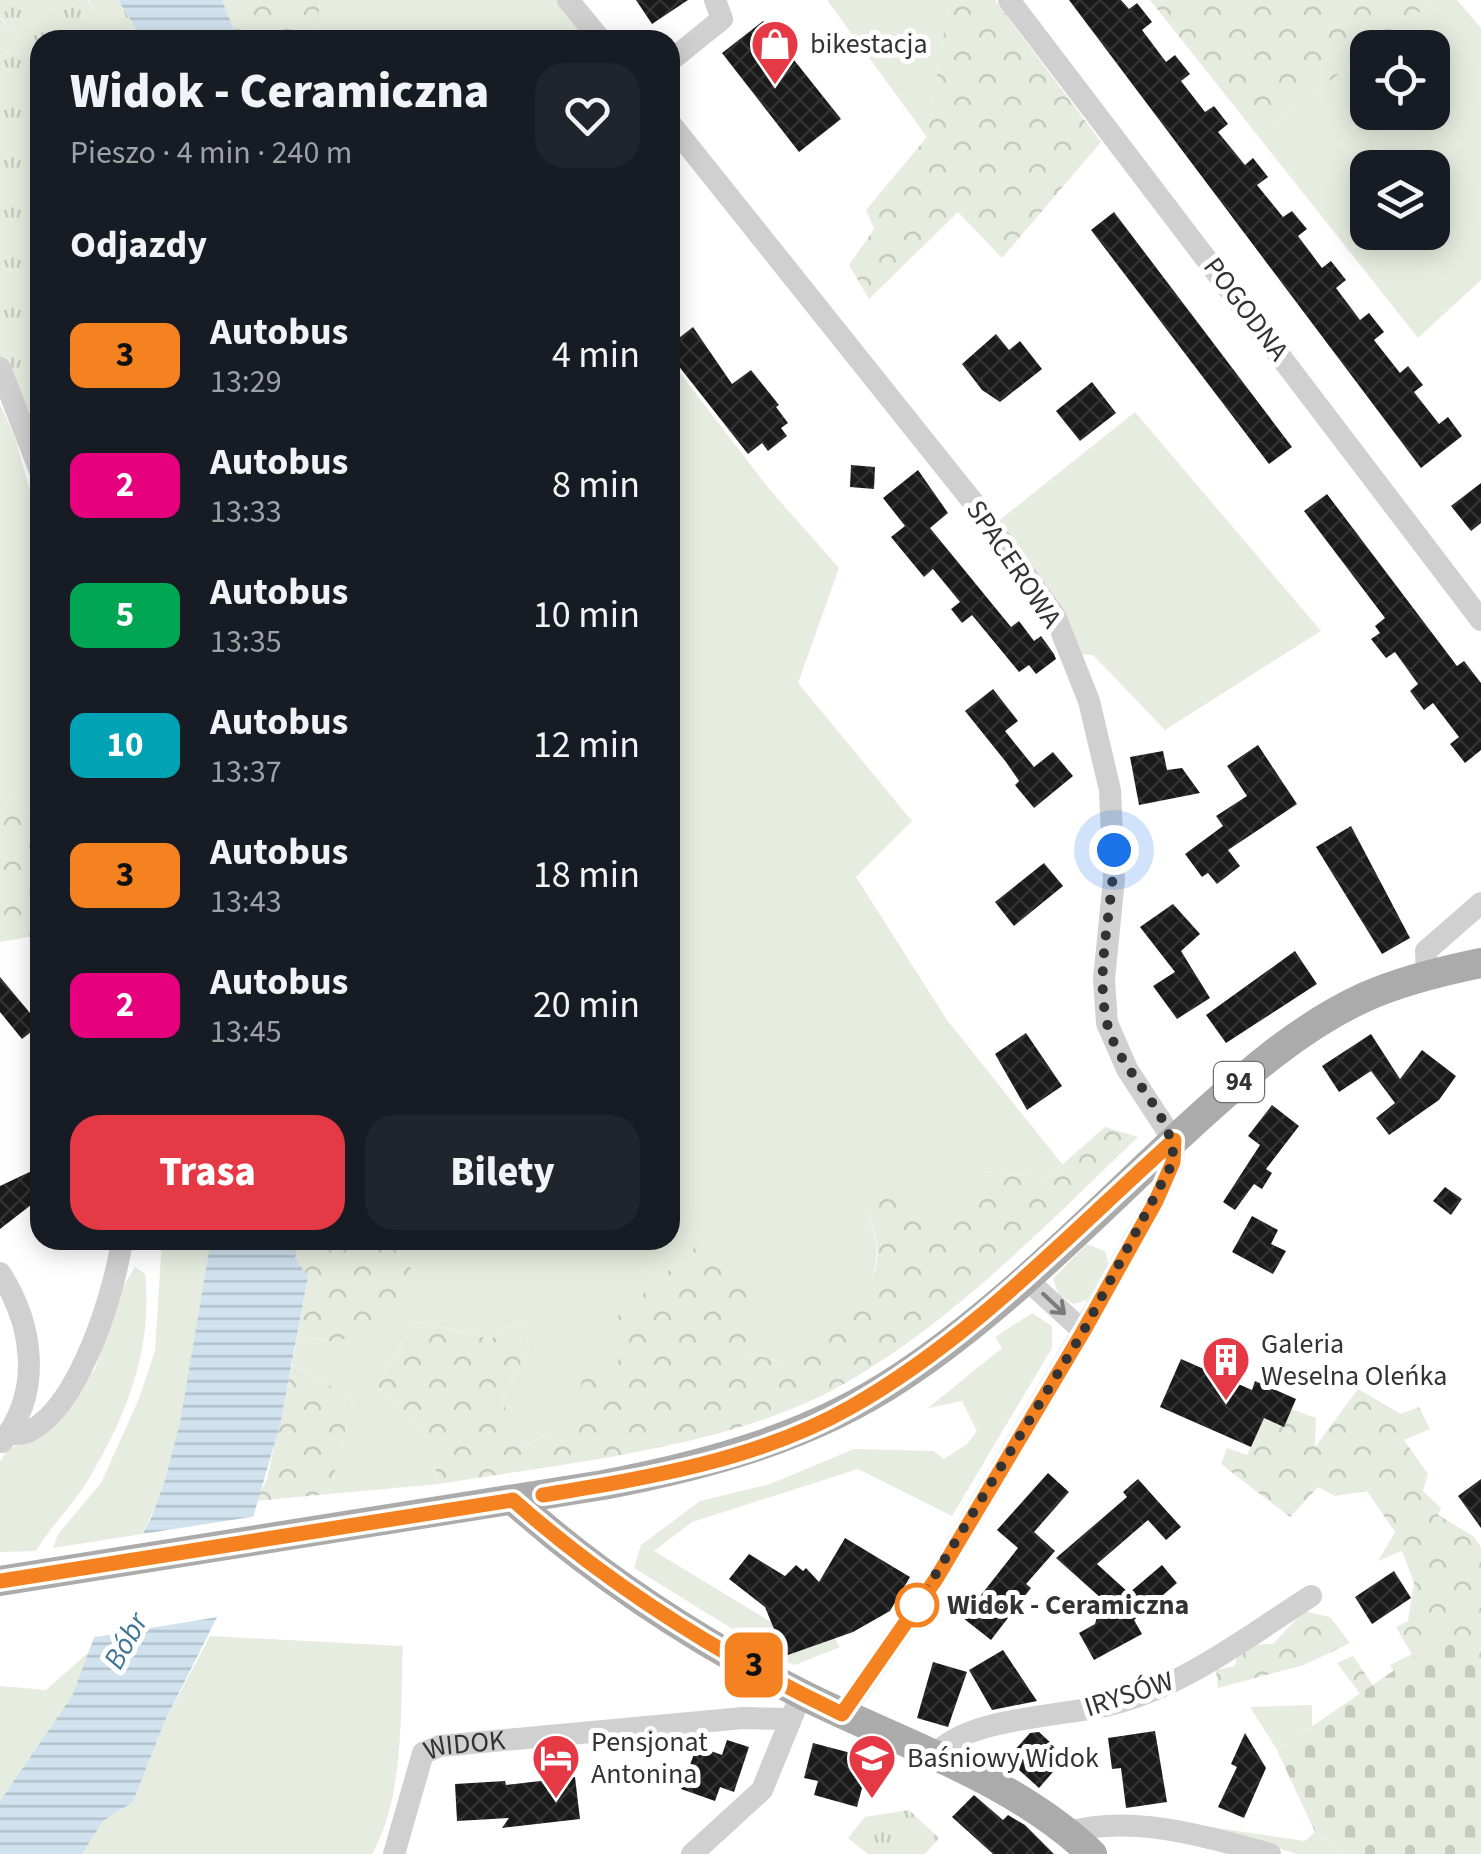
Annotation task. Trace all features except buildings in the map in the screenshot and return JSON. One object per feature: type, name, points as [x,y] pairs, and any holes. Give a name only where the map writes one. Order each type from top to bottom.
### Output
[{"type":"main road","name":"94","points":[[2,1581],[678,1470],[744,1451],[847,1410],[946,1344],[1025,1278],[1239,1082],[1308,1029],[1366,997],[1481,963]]},
{"type":"main road","name":"WIDOK","points":[[513,1500],[621,1586],[796,1706],[842,1714],[935,1755],[1069,1832],[1092,1854]]},
{"type":"street","points":[[568,0],[593,30]]},
{"type":"street","points":[[680,54],[717,28],[722,19],[715,0]]},
{"type":"street","name":"POGODNA","points":[[1010,0],[1481,620]]},
{"type":"street","name":"SPACEROWA","points":[[680,136],[965,492],[1056,618],[1089,701],[1110,790],[1114,864],[1104,979],[1107,1022],[1127,1069],[1174,1140]]},
{"type":"street","points":[[0,368],[30,445]]},
{"type":"street","points":[[1427,976],[1426,951],[1481,904]]},
{"type":"street","points":[[842,1714],[936,1579],[1083,1332],[1156,1201],[1173,1162],[1174,1140]]},
{"type":"street","points":[[4,1440],[30,1431],[62,1400],[95,1340],[116,1289],[121,1250]]},
{"type":"street","points":[[0,1273],[23,1315],[28,1341],[25,1400],[4,1440]]},
{"type":"street","points":[[1025,1278],[1083,1332]]},
{"type":"street","name":"IRYSÓW","points":[[935,1755],[960,1734],[1097,1708],[1153,1690],[1203,1665],[1311,1596]]},
{"type":"street","points":[[692,1854],[762,1790],[796,1706]]},
{"type":"street","name":"WIDOK","points":[[394,1854],[423,1753],[440,1746],[744,1718],[796,1706]]},
{"type":"street","points":[[1069,1832],[1109,1826],[1167,1832],[1270,1854]]},
{"type":"green space","points":[[0,0],[17,0],[0,18]]},
{"type":"green space","points":[[17,0],[87,0],[76,30],[30,30],[30,445],[0,368],[0,56],[25,44],[0,17]]},
{"type":"green space","points":[[87,0],[110,30],[76,30]]},
{"type":"green space","points":[[88,0],[118,0],[137,30],[110,30]]},
{"type":"green space","points":[[222,0],[320,0],[318,30],[234,30]]},
{"type":"green space","points":[[320,0],[564,0],[587,30],[318,30]]},
{"type":"green space","points":[[827,0],[949,0],[927,137]]},
{"type":"green space","points":[[949,0],[995,0],[1101,142],[1002,258],[958,212],[869,299],[849,265],[874,229],[866,210],[927,137]]},
{"type":"green space","points":[[1150,0],[1435,0],[1396,30],[1350,30],[1350,65],[1258,136]]},
{"type":"green space","points":[[1435,0],[1457,0],[1481,28],[1481,280],[1418,338],[1258,136],[1350,65],[1350,130],[1450,130],[1450,30],[1395,30]]},
{"type":"green space","points":[[0,18],[25,44],[0,56]]},
{"type":"green space","points":[[680,373],[770,490],[839,568],[798,683],[912,821],[856,877],[947,1020],[1062,1164],[1048,1177],[981,1172],[938,1229],[878,1178],[869,1204],[877,1248],[872,1277],[854,1307],[828,1332],[785,1363],[744,1352],[620,1377],[577,1421],[518,1448],[502,1399],[529,1347],[521,1319],[491,1339],[416,1321],[376,1386],[429,1438],[439,1484],[329,1494],[353,1399],[292,1364],[297,1337],[337,1342],[393,1250],[680,1250]]},
{"type":"green space","points":[[0,404],[15,438],[30,491],[30,814],[13,797],[0,808]]},
{"type":"green space","points":[[1135,412],[1321,631],[1165,730],[1093,655],[1072,654],[991,527]]},
{"type":"green space","points":[[13,797],[30,814],[30,937],[0,942],[0,808]]},
{"type":"green space","points":[[1105,1127],[1138,1137],[960,1302],[922,1333],[842,1385],[749,1424],[646,1450],[439,1484],[429,1438],[376,1386],[416,1321],[491,1339],[521,1319],[529,1347],[502,1399],[519,1448],[576,1421],[582,1378],[619,1377],[616,1318],[694,1248],[754,1296],[744,1352],[785,1363],[842,1319],[873,1277],[877,1248],[869,1203],[877,1177],[938,1228],[981,1172],[1048,1177]]},
{"type":"green space","points":[[1087,1244],[1106,1252],[1108,1264],[1087,1300],[1074,1304],[1059,1295],[1053,1279]]},
{"type":"green space","points":[[161,1250],[211,1250],[179,1432],[169,1469],[142,1534],[53,1548],[58,1534],[101,1483],[138,1401],[155,1351]]},
{"type":"green space","points":[[296,1250],[403,1250],[411,1269],[394,1318],[337,1342],[297,1337],[308,1277],[294,1258]]},
{"type":"green space","points":[[135,1267],[145,1274],[145,1327],[135,1378],[116,1428],[85,1485],[36,1551],[0,1552],[0,1462],[8,1449],[44,1436],[95,1369],[122,1288]]},
{"type":"green space","points":[[1032,1313],[1052,1326],[1052,1348],[952,1516],[858,1469],[692,1522],[654,1551],[771,1622],[785,1655],[834,1636],[840,1647],[795,1665],[786,1662],[634,1568],[641,1545],[700,1501],[770,1484],[854,1449],[933,1451],[944,1459],[967,1444],[977,1431],[962,1401],[928,1408],[1002,1348],[995,1337]]},
{"type":"green space","points":[[292,1364],[353,1399],[329,1494],[256,1501],[267,1479]]},
{"type":"green space","points":[[1358,1389],[1401,1414],[1419,1407],[1430,1429],[1404,1440],[1428,1474],[1423,1491],[1441,1508],[1438,1515],[1473,1536],[1481,1547],[1481,1712],[1363,1698],[1337,1663],[1353,1656],[1374,1687],[1396,1675],[1390,1665],[1412,1654],[1396,1627],[1408,1621],[1414,1583],[1402,1551],[1378,1561],[1395,1532],[1367,1491],[1335,1496],[1318,1487],[1290,1517],[1221,1464],[1227,1448],[1247,1455],[1264,1418],[1291,1409],[1316,1418],[1315,1447]]},
{"type":"green space","points":[[1304,1611],[1330,1617],[1350,1643],[1304,1665],[1218,1688],[1216,1670],[1235,1666],[1238,1651],[1248,1645],[1273,1644]]},
{"type":"green space","points":[[1449,1633],[1481,1675],[1481,1854],[1345,1854],[1315,1832],[1277,1750]]},
{"type":"green space","points":[[210,1636],[403,1646],[396,1780],[383,1831],[372,1854],[82,1854],[103,1821],[133,1802],[164,1723]]},
{"type":"green space","points":[[90,1651],[72,1696],[0,1801],[0,1686],[46,1690]]},
{"type":"green space","points":[[1312,1705],[1312,1726],[1277,1750],[1250,1707]]},
{"type":"green space","points":[[909,1810],[939,1838],[925,1854],[868,1854],[848,1838],[865,1817]]},
{"type":"green space","points":[[1204,1826],[1305,1841],[1315,1832],[1345,1854],[1297,1854]]},
{"type":"water","points":[[118,0],[222,0],[234,30],[137,30]]},
{"type":"water","name":"Bóbr","points":[[209,1250],[296,1250],[295,1258],[308,1277],[280,1425],[234,1583],[164,1723],[133,1802],[103,1821],[82,1854],[0,1854],[0,1801],[72,1696],[109,1598],[151,1518],[180,1423]]},
{"type":"pier","points":[[257,1516],[238,1585],[224,1616],[89,1638],[104,1596],[136,1535]]},
{"type":"bus line","name":"3","points":[[0,1581],[513,1500],[621,1586],[842,1714],[878,1668],[936,1579],[1083,1332],[1156,1201],[1173,1162],[1174,1140],[1025,1278],[902,1376],[847,1410],[744,1451],[678,1470],[543,1495]]},
{"type":"place","name":"bikestacja","points":[[775,86]]},
{"type":"place","name":"Galeria Weselna Oleńka","points":[[1226,1402]]},
{"type":"place","name":"Widok - Ceramiczna","points":[[917,1605]]},
{"type":"place","name":"Pensjonat Antonina","points":[[556,1800]]},
{"type":"place","name":"Baśniowy Widok","points":[[872,1800]]},
{"type":"route","points":[[917,1605],[1083,1332],[1156,1201],[1173,1162],[1174,1140],[1127,1069],[1107,1022],[1104,979],[1114,850]]}]
